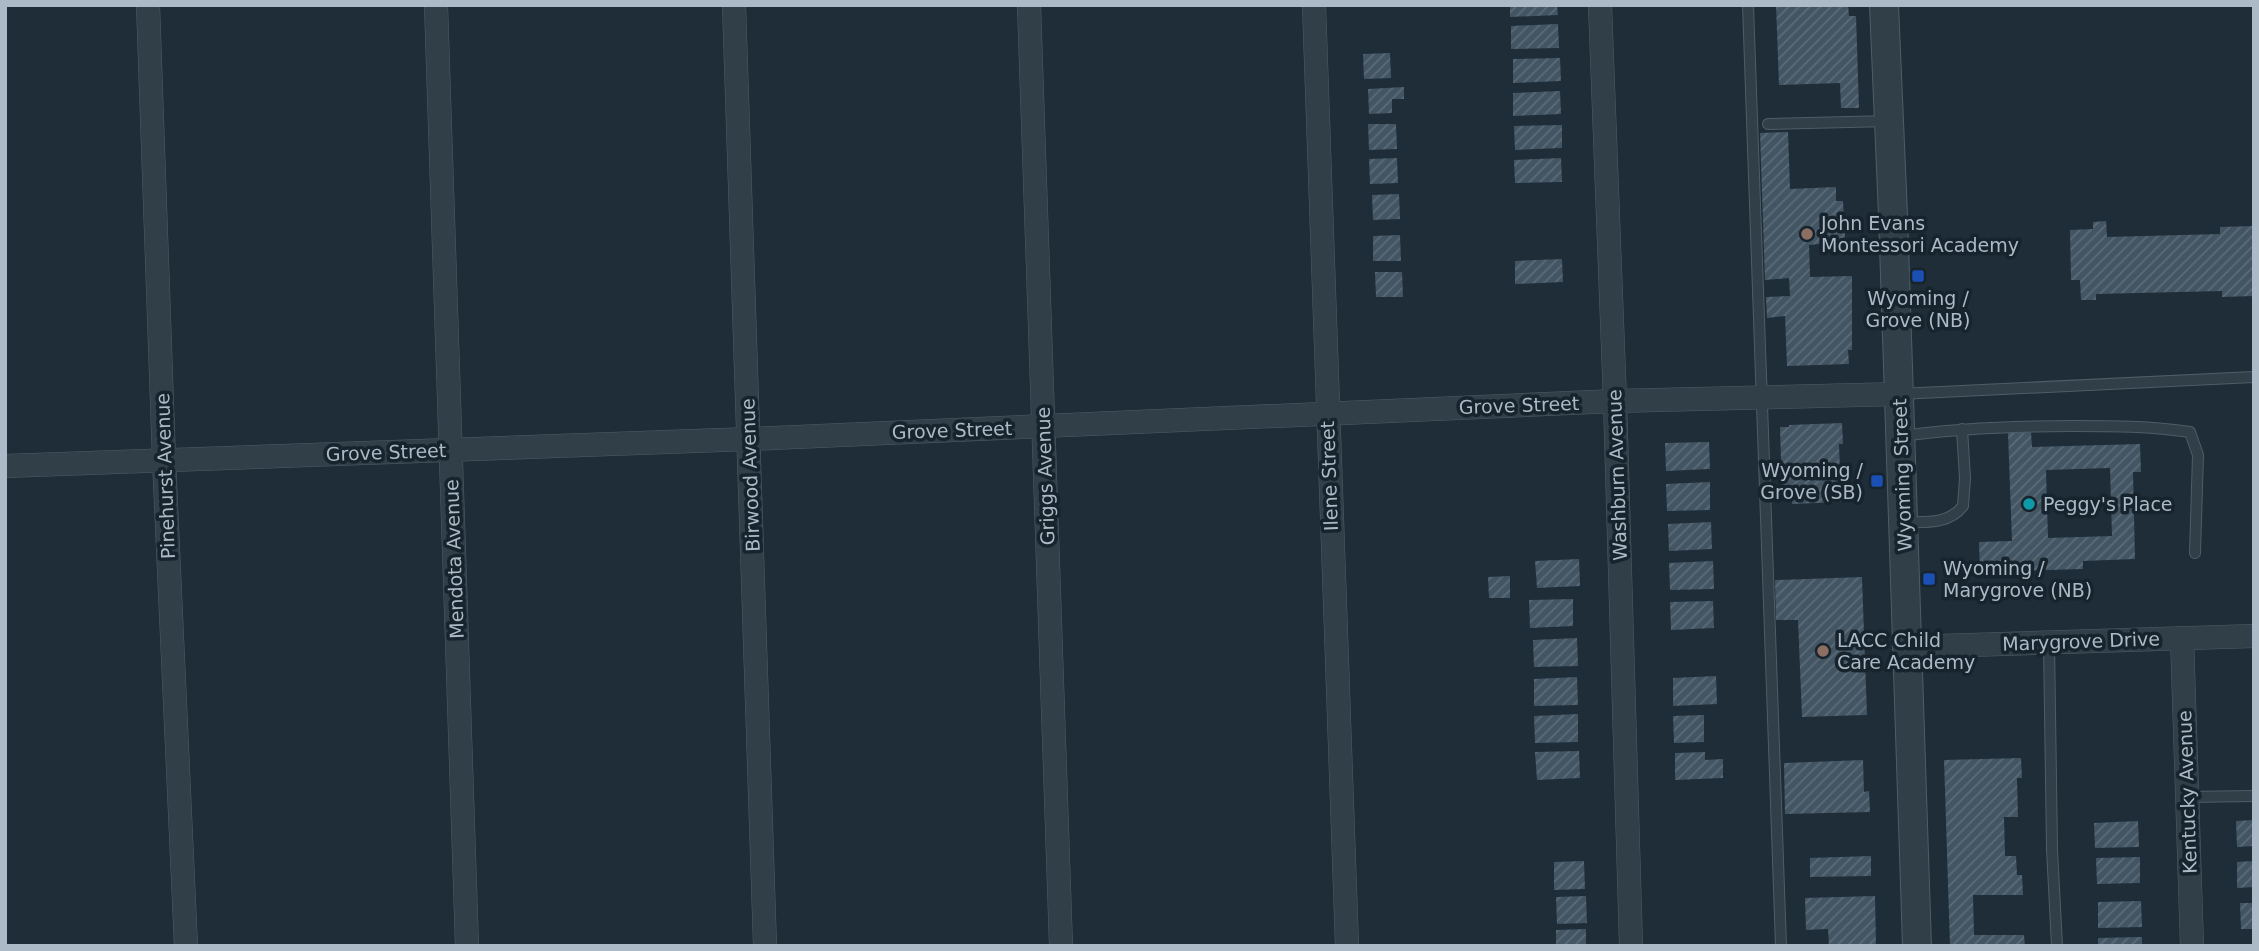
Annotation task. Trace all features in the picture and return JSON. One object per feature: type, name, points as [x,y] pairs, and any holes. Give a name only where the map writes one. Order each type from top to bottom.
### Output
[{"type":"street","name":"Pinehurst Avenue","points":[[148,5],[164,460],[186,946]]},
{"type":"street","name":"Mendota Avenue","points":[[436,5],[467,946]]},
{"type":"street","name":"Birwood Avenue","points":[[734,5],[765,946]]},
{"type":"street","name":"Griggs Avenue","points":[[1030,5],[1061,946]]},
{"type":"street","name":"Ilene Street","points":[[1314,5],[1347,946]]},
{"type":"street","name":"Washburn Avenue","points":[[1600,5],[1631,946]]},
{"type":"street","name":"Wyoming Street","points":[[1884,5],[1917,946]]},
{"type":"street","name":"Grove Street","points":[[5,466],[749,439],[1615,401],[1899,394]]},
{"type":"street","name":"Marygrove Drive","points":[[1907,647],[2254,636]]},
{"type":"street","name":"Kentucky Avenue","points":[[2182,638],[2192,946]]},
{"type":"lane","points":[[1748,5],[1781,946]]},
{"type":"lane","points":[[1769,124],[1889,121]]},
{"type":"lane","points":[[1899,394],[2254,377]]},
{"type":"lane","points":[[1900,436],[2021,426],[2151,426],[2190,432],[2198,455],[2195,553]]},
{"type":"lane","points":[[1903,522],[1950,518],[1963,506],[1965,478],[1962,429]]},
{"type":"lane","points":[[2049,643],[2052,849],[2057,946]]},
{"type":"lane","points":[[2187,797],[2254,796]]},
{"type":"building","points":[[1510,5],[1557,5],[1558,15],[1510,17]]},
{"type":"building","points":[[1776,5],[1848,5],[1849,16],[1856,16],[1859,108],[1841,108],[1840,83],[1779,85]]},
{"type":"building","points":[[1558,24],[1559,48],[1511,49],[1511,26]]},
{"type":"building","points":[[1390,53],[1391,78],[1364,79],[1363,54]]},
{"type":"building","points":[[1560,58],[1561,81],[1513,83],[1513,59]]},
{"type":"building","points":[[1404,87],[1404,99],[1392,99],[1392,113],[1369,114],[1368,89]]},
{"type":"building","points":[[1560,91],[1561,114],[1513,116],[1513,93]]},
{"type":"building","points":[[1368,124],[1396,124],[1397,149],[1369,150]]},
{"type":"building","points":[[1562,125],[1562,148],[1515,150],[1514,126]]},
{"type":"building","points":[[1788,132],[1790,189],[1836,187],[1836,201],[1843,201],[1845,239],[1843,242],[1809,245],[1810,277],[1852,276],[1852,350],[1848,350],[1849,364],[1787,366],[1785,316],[1767,318],[1766,297],[1790,296],[1789,278],[1765,280],[1760,133]]},
{"type":"building","points":[[1397,158],[1398,183],[1370,184],[1369,159]]},
{"type":"building","points":[[1561,158],[1562,182],[1515,183],[1514,160]]},
{"type":"building","points":[[1399,194],[1400,219],[1373,220],[1372,195]]},
{"type":"building","points":[[2106,221],[2107,237],[2220,234],[2220,227],[2254,226],[2254,296],[2222,297],[2222,291],[2096,294],[2096,300],[2081,300],[2080,280],[2071,280],[2070,230],[2093,229],[2093,222]]},
{"type":"building","points":[[1400,235],[1401,261],[1373,261],[1373,236]]},
{"type":"building","points":[[1562,259],[1563,282],[1515,284],[1515,261]]},
{"type":"building","points":[[1375,272],[1402,272],[1403,297],[1376,297]]},
{"type":"building","points":[[1842,423],[1843,444],[1839,444],[1841,502],[1792,504],[1791,492],[1782,492],[1780,427]]},
{"type":"building","name":"Peggy's Place","points":[[2031,432],[2032,447],[2140,444],[2141,472],[2133,472],[2135,559],[2083,561],[2083,569],[1980,572],[1979,542],[2012,541],[2008,433]],"holes":[[[2110,468],[2112,536],[2048,538],[2046,470]]]},
{"type":"building","points":[[1709,442],[1710,469],[1666,471],[1665,443]]},
{"type":"building","points":[[1710,482],[1710,510],[1667,511],[1666,484]]},
{"type":"building","points":[[1711,522],[1712,549],[1669,551],[1668,524]]},
{"type":"building","points":[[1579,559],[1580,586],[1537,588],[1535,561]]},
{"type":"building","points":[[1713,561],[1714,589],[1670,590],[1669,563]]},
{"type":"building","points":[[1510,576],[1510,598],[1489,598],[1488,577]]},
{"type":"building","points":[[1862,577],[1867,715],[1802,717],[1798,620],[1776,620],[1775,580]]},
{"type":"building","points":[[1573,599],[1573,626],[1530,628],[1529,600]]},
{"type":"building","points":[[1713,601],[1714,628],[1671,630],[1670,602]]},
{"type":"building","points":[[1577,638],[1578,666],[1534,667],[1533,640]]},
{"type":"building","points":[[1716,676],[1717,704],[1673,706],[1673,678]]},
{"type":"building","points":[[1577,677],[1578,705],[1534,706],[1534,679]]},
{"type":"building","points":[[1578,714],[1578,742],[1535,743],[1534,716]]},
{"type":"building","points":[[1704,715],[1704,742],[1674,743],[1673,716]]},
{"type":"building","points":[[1579,751],[1580,778],[1537,780],[1535,752]]},
{"type":"building","points":[[1705,752],[1705,760],[1723,759],[1723,778],[1675,780],[1675,753]]},
{"type":"building","points":[[2021,758],[2022,778],[2017,778],[2018,817],[2004,817],[2005,856],[2016,856],[2017,875],[2022,875],[2023,895],[1973,895],[1974,935],[2024,935],[2025,946],[1950,946],[1944,760]]},
{"type":"building","points":[[1863,760],[1864,792],[1869,791],[1870,812],[1785,814],[1784,763]]},
{"type":"building","points":[[2254,820],[2254,846],[2237,847],[2236,821]]},
{"type":"building","points":[[2138,821],[2139,847],[2095,848],[2094,823]]},
{"type":"building","points":[[1871,856],[1871,876],[1810,877],[1810,858]]},
{"type":"building","points":[[2140,857],[2140,883],[2097,884],[2096,858]]},
{"type":"building","points":[[1584,861],[1585,889],[1554,890],[1554,862]]},
{"type":"building","points":[[2254,861],[2254,887],[2237,888],[2237,862]]},
{"type":"building","points":[[1586,896],[1587,923],[1557,924],[1556,897]]},
{"type":"building","points":[[1875,896],[1876,946],[1829,946],[1828,929],[1806,930],[1805,898]]},
{"type":"building","points":[[2141,901],[2142,927],[2098,928],[2098,902]]},
{"type":"building","points":[[2240,903],[2254,903],[2254,929],[2241,929]]},
{"type":"building","points":[[1586,929],[1586,946],[1556,946],[1556,930]]},
{"type":"building","points":[[2142,937],[2142,946],[2098,946],[2098,938]]},
{"type":"place","name":"John Evans Montessori Academy","points":[[1807,234]]},
{"type":"place","name":"Wyoming / Grove (NB)","points":[[1918,276]]},
{"type":"place","name":"Wyoming / Grove (SB)","points":[[1877,481]]},
{"type":"place","name":"Peggy's Place","points":[[2029,504]]},
{"type":"place","name":"Wyoming / Marygrove (NB)","points":[[1929,579]]},
{"type":"place","name":"LACC Child Care Academy","points":[[1823,651]]}]
